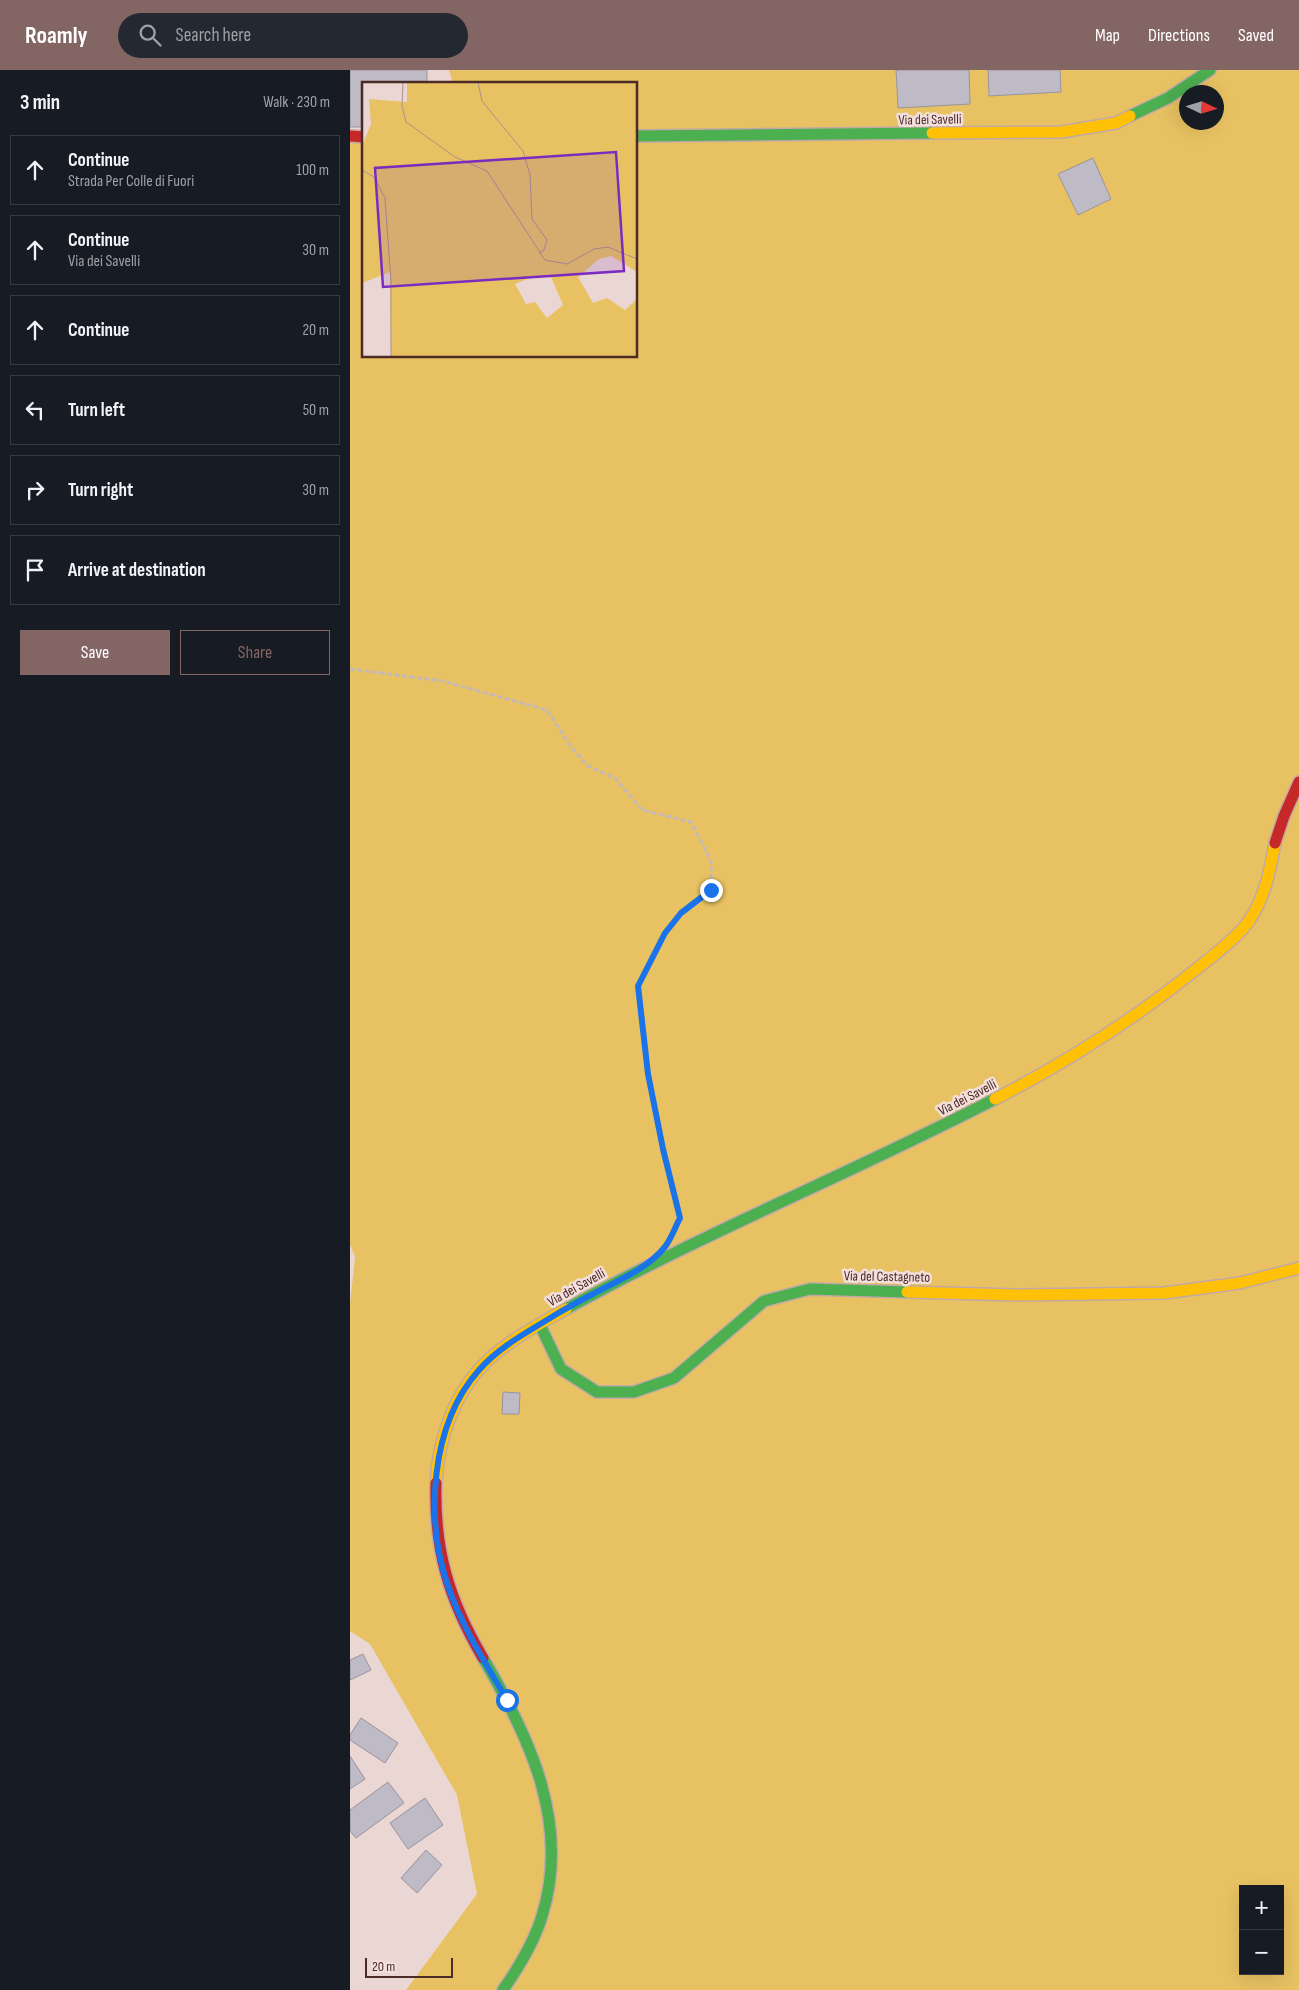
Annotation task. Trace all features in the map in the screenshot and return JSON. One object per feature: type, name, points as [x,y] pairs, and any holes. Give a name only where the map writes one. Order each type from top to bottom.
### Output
[{"type":"street","name":"Via dei Savelli","points":[[638,136],[1061,132],[1116,123],[1168,98],[1210,70]]},
{"type":"street","name":"Via dei Savelli","points":[[503,1990],[529,1948],[545,1908],[550,1876],[549,1827],[543,1788],[536,1762],[522,1728],[470,1634],[448,1585],[438,1539],[436,1476],[438,1459],[444,1433],[455,1408],[471,1380],[485,1363],[501,1349],[589,1296],[721,1230],[909,1143],[1011,1092],[1097,1042],[1147,1008],[1216,955],[1249,921],[1269,879],[1277,835],[1299,782]]},
{"type":"street","name":"Via del Castagneto","points":[[540,1325],[561,1369],[597,1392],[634,1392],[674,1378],[764,1301],[810,1289],[1019,1294],[1164,1293],[1240,1284],[1299,1268]]},
{"type":"path","points":[[350,669],[443,681],[547,710],[571,747],[588,766],[615,778],[642,810],[690,822],[711,861],[711,890],[681,913],[665,933],[638,986],[648,1074],[663,1149],[680,1218],[676,1226]]},
{"type":"shaded area","points":[[449,70],[1299,70],[1299,1990],[406,1990],[477,1894],[457,1795],[370,1644],[350,1631],[350,1304],[355,1257],[350,1244],[350,132],[362,133],[362,358],[638,358],[638,82],[452,82]]},
{"type":"building","points":[[350,70],[427,70],[427,82],[362,82],[362,127],[350,127]]},
{"type":"building","points":[[896,70],[969,70],[970,104],[898,108]]},
{"type":"building","points":[[988,70],[1060,70],[1061,92],[989,96]]},
{"type":"building","points":[[1093,158],[1111,199],[1078,215],[1058,174]]},
{"type":"building","points":[[503,1392],[520,1393],[519,1414],[502,1414]]},
{"type":"building","points":[[363,1654],[371,1670],[350,1680],[350,1660]]},
{"type":"building","points":[[361,1718],[398,1743],[385,1763],[350,1740],[350,1735]]},
{"type":"building","points":[[350,1756],[365,1779],[350,1789]]},
{"type":"building","points":[[388,1782],[404,1803],[356,1838],[350,1831],[350,1810]]},
{"type":"building","points":[[425,1798],[443,1825],[408,1849],[390,1823]]},
{"type":"building","points":[[426,1850],[442,1865],[417,1893],[401,1878]]},
{"type":"traffic: fast","points":[[1130,116],[1168,98],[1210,70]]},
{"type":"traffic: fast","points":[[638,136],[932,133]]},
{"type":"traffic: fast","points":[[566,1309],[672,1254],[995,1099]]},
{"type":"traffic: fast","points":[[540,1325],[561,1369],[597,1392],[634,1392],[674,1378],[764,1301],[810,1289],[907,1292]]},
{"type":"traffic: fast","points":[[483,1658],[516,1718],[530,1750],[541,1782],[548,1815],[551,1848],[550,1882],[539,1926],[526,1954],[503,1990]]},
{"type":"traffic: slow","points":[[932,133],[1061,132],[1116,123],[1130,116]]},
{"type":"traffic: slow","points":[[995,1099],[1075,1054],[1126,1021],[1175,986],[1232,940],[1249,921],[1259,903],[1269,874],[1275,843]]},
{"type":"traffic: slow","points":[[907,1292],[1019,1295],[1164,1293],[1240,1283],[1299,1268]]},
{"type":"traffic: slow","points":[[436,1483],[437,1466],[445,1433],[450,1417],[465,1387],[486,1362],[504,1347],[566,1309]]},
{"type":"traffic: jam","points":[[350,136],[362,137]]},
{"type":"traffic: jam","points":[[1275,843],[1284,816],[1299,782]]},
{"type":"traffic: jam","points":[[436,1483],[438,1530],[446,1574],[461,1616],[483,1658]]},
{"type":"route","points":[[507,1700],[467,1628],[454,1600],[444,1571],[438,1539],[436,1508],[436,1476],[444,1433],[455,1408],[471,1380],[493,1356],[524,1334],[589,1296],[636,1272],[665,1248],[680,1218],[663,1149],[648,1074],[638,986],[665,933],[681,913],[711,890]]}]
